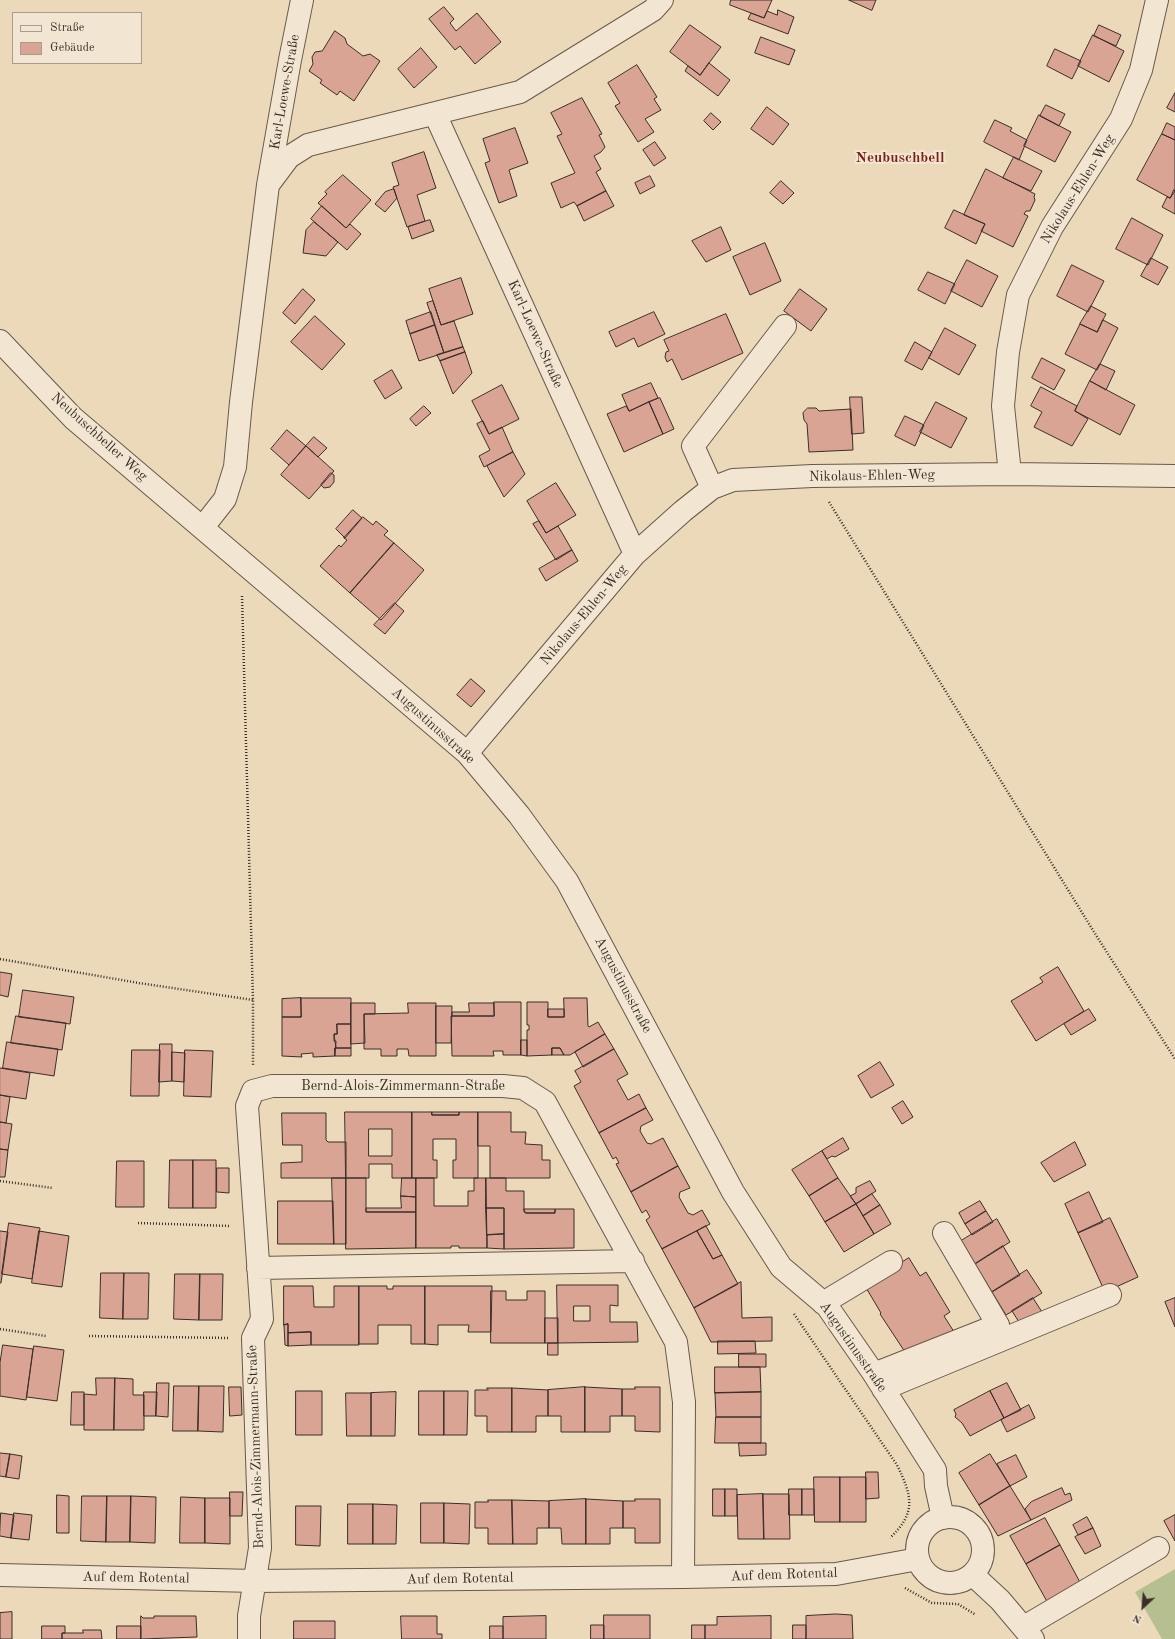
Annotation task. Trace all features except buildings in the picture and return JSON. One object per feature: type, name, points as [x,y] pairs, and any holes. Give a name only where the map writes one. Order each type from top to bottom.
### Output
[{"type":"street","name":"Karl-Loewe-Straße","points":[[203,527],[225,499],[235,467],[268,185],[302,0]]},
{"type":"street","name":"Karl-Loewe-Straße","points":[[268,185],[289,157],[308,145],[520,92],[652,10],[662,0]]},
{"type":"street","name":"Nikolaus-Ehlen-Weg","points":[[1010,474],[1003,406],[1008,352],[1018,296],[1052,227],[1121,119],[1140,70],[1157,0]]},
{"type":"street","name":"Karl-Loewe-Straße","points":[[435,114],[635,554]]},
{"type":"street","points":[[712,488],[693,446],[784,326]]},
{"type":"street","name":"Neubuschbeller Weg","points":[[0,341],[73,418],[203,527]]},
{"type":"street","name":"Nikolaus-Ehlen-Weg","points":[[467,753],[635,554],[683,511],[712,488],[733,480],[812,476],[1010,474],[1175,476]]},
{"type":"street","name":"Augustinusstraße","points":[[203,527],[467,753],[519,815],[567,881],[733,1192],[781,1267],[823,1303],[878,1381],[935,1470],[936,1486],[943,1518]]},
{"type":"street","name":"Bernd-Alois-Zimmermann-Straße","points":[[249,1639],[249,1616],[260,1548],[253,1338],[262,1319],[247,1106],[253,1091],[272,1086],[503,1086],[523,1088],[545,1102],[676,1342],[684,1402],[683,1577]]},
{"type":"street","points":[[878,1381],[998,1325],[944,1233]]},
{"type":"street","points":[[258,1268],[633,1261]]},
{"type":"street","points":[[823,1303],[891,1262]]},
{"type":"street","points":[[878,1381],[1110,1295]]},
{"type":"street","points":[[954,1517],[964,1520],[974,1526],[980,1535],[983,1545],[983,1556],[979,1567],[973,1575],[955,1584],[936,1581],[922,1568],[918,1559],[918,1543],[924,1528],[933,1521],[943,1518],[954,1517]]},
{"type":"street","points":[[973,1575],[1000,1600],[1029,1633],[1158,1548]]},
{"type":"street","name":"Auf dem Rotental","points":[[0,1575],[255,1581],[683,1577],[836,1574],[918,1559]]},
{"type":"path","points":[[812,476],[1094,932],[1175,1059]]},
{"type":"path","points":[[242,593],[253,1000],[253,1091]]},
{"type":"path","points":[[0,959],[139,983],[253,1000]]},
{"type":"path","points":[[0,1181],[53,1188]]},
{"type":"path","points":[[138,1223],[255,1226]]},
{"type":"path","points":[[791,1309],[897,1465],[906,1484],[910,1497],[910,1509],[905,1521],[895,1533],[874,1549],[880,1565]]},
{"type":"path","points":[[0,1329],[46,1336]]},
{"type":"path","points":[[89,1336],[253,1338]]},
{"type":"path","points":[[900,1587],[911,1591],[932,1603],[958,1604],[977,1616]]},
{"type":"green space","points":[[1175,1569],[1175,1639],[1162,1639],[1135,1592]]},
{"type":"district","name":"Neubuschbell","points":[[900,158]]}]
